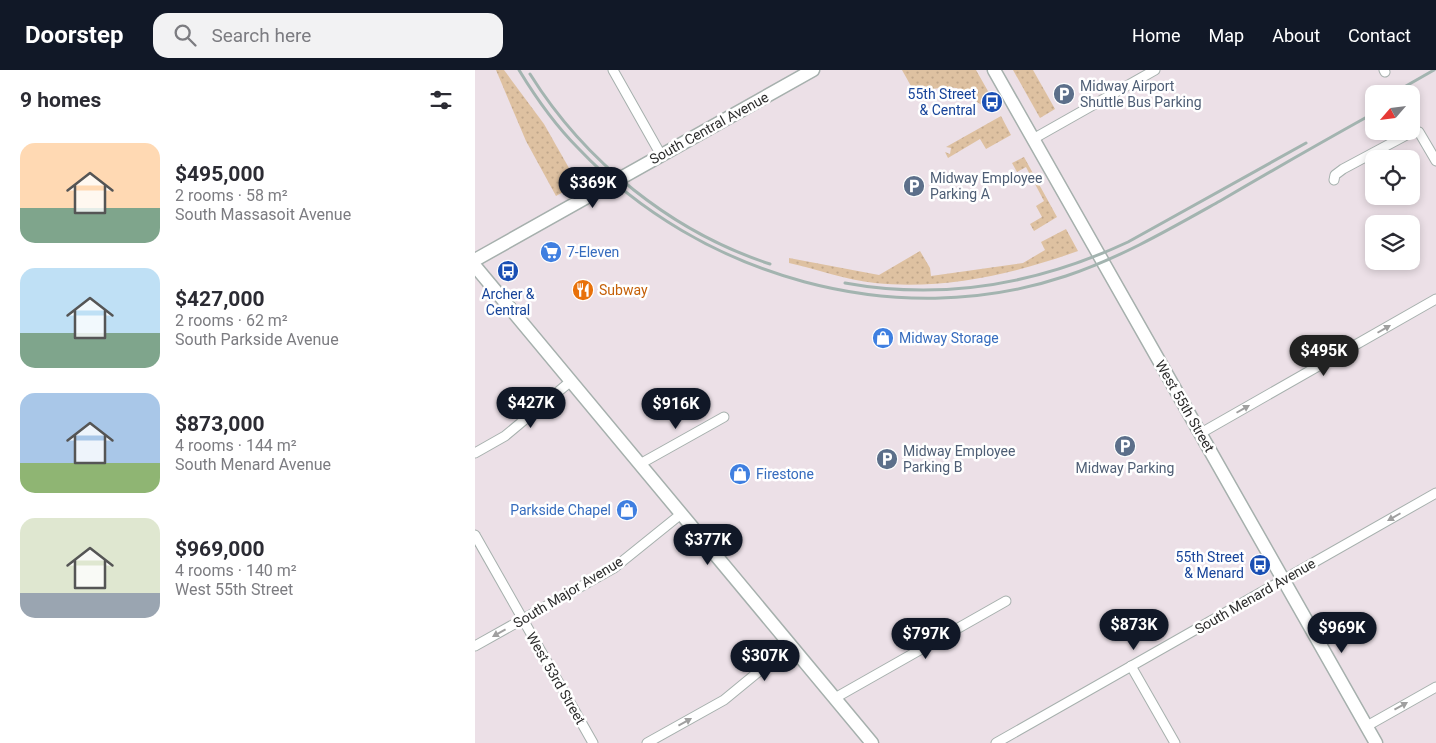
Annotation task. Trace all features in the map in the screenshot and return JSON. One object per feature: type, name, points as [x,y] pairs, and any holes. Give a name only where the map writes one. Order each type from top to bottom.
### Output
[{"type":"main road","name":"South Central Avenue","points":[[475,260],[813,70]]},
{"type":"main road","name":"West 55th Street","points":[[994,70],[1377,743]]},
{"type":"main road","points":[[475,266],[872,743]]},
{"type":"street","points":[[613,70],[661,155]]},
{"type":"street","points":[[1033,139],[1155,70]]},
{"type":"street","points":[[1334,180],[1335,175],[1343,169],[1414,131],[1419,132],[1436,161]]},
{"type":"street","points":[[1201,433],[1436,299]]},
{"type":"street","points":[[475,453],[505,436],[571,381]]},
{"type":"street","points":[[640,464],[724,417]]},
{"type":"street","name":"South Menard Avenue","points":[[996,743],[1436,493]]},
{"type":"street","name":"South Major Avenue","points":[[475,646],[614,568],[681,514]]},
{"type":"street","name":"West 53rd Street","points":[[475,535],[593,743]]},
{"type":"street","points":[[835,698],[1006,601]]},
{"type":"street","points":[[647,743],[723,700],[791,645]]},
{"type":"street","points":[[1131,666],[1175,743]]},
{"type":"street","points":[[1367,726],[1436,687]]},
{"type":"shaded area","points":[[496,70],[504,70],[544,124],[578,184],[556,196],[526,141]]},
{"type":"shaded area","points":[[902,70],[976,70],[997,107],[983,105],[968,92],[951,87],[939,88],[916,95]]},
{"type":"shaded area","points":[[1013,70],[1033,70],[1055,109],[1040,118]]},
{"type":"shaded area","points":[[1001,116],[1011,135],[986,149],[980,139],[948,158],[945,152],[950,154],[951,148],[946,147]]},
{"type":"shaded area","points":[[1024,157],[1057,217],[1034,231],[1030,224],[1042,217],[1036,206],[1044,201],[1026,167],[1017,172],[1012,163]]},
{"type":"shaded area","points":[[1066,229],[1078,251],[1029,267],[953,282],[901,285],[864,282],[789,263],[789,258],[879,275],[920,251],[930,268],[931,276],[1023,263],[1045,250],[1041,242]]},
{"type":"railway","points":[[519,70],[546,111],[578,148],[627,193],[682,230],[741,260],[804,282],[869,295],[935,298],[1001,292],[1066,276],[1086,269],[1145,242],[1182,222],[1365,118]]},
{"type":"railway","points":[[1408,85],[1434,70]]},
{"type":"railway","points":[[530,74],[552,106],[577,136],[604,164],[634,190],[665,213],[699,233],[734,250],[770,264]]},
{"type":"railway","points":[[845,283],[918,290],[954,289],[990,285],[1060,269],[1128,242],[1306,143]]},
{"type":"place","name":"Midway Airport Shuttle Bus Parking","points":[[1064,94]]},
{"type":"place","name":"55th Street & Central","points":[[992,102]]},
{"type":"place","name":"Midway Employee Parking A","points":[[914,186]]},
{"type":"place","name":"7-Eleven","points":[[551,252]]},
{"type":"place","name":"Archer & Central","points":[[508,271]]},
{"type":"place","name":"Subway","points":[[583,290]]},
{"type":"place","name":"Midway Storage","points":[[883,338]]},
{"type":"place","name":"Midway Parking","points":[[1125,446]]},
{"type":"place","name":"Midway Employee Parking B","points":[[887,459]]},
{"type":"place","name":"Firestone","points":[[740,474]]},
{"type":"place","name":"Parkside Chapel","points":[[627,510]]},
{"type":"place","name":"55th Street & Menard","points":[[1260,565]]}]
